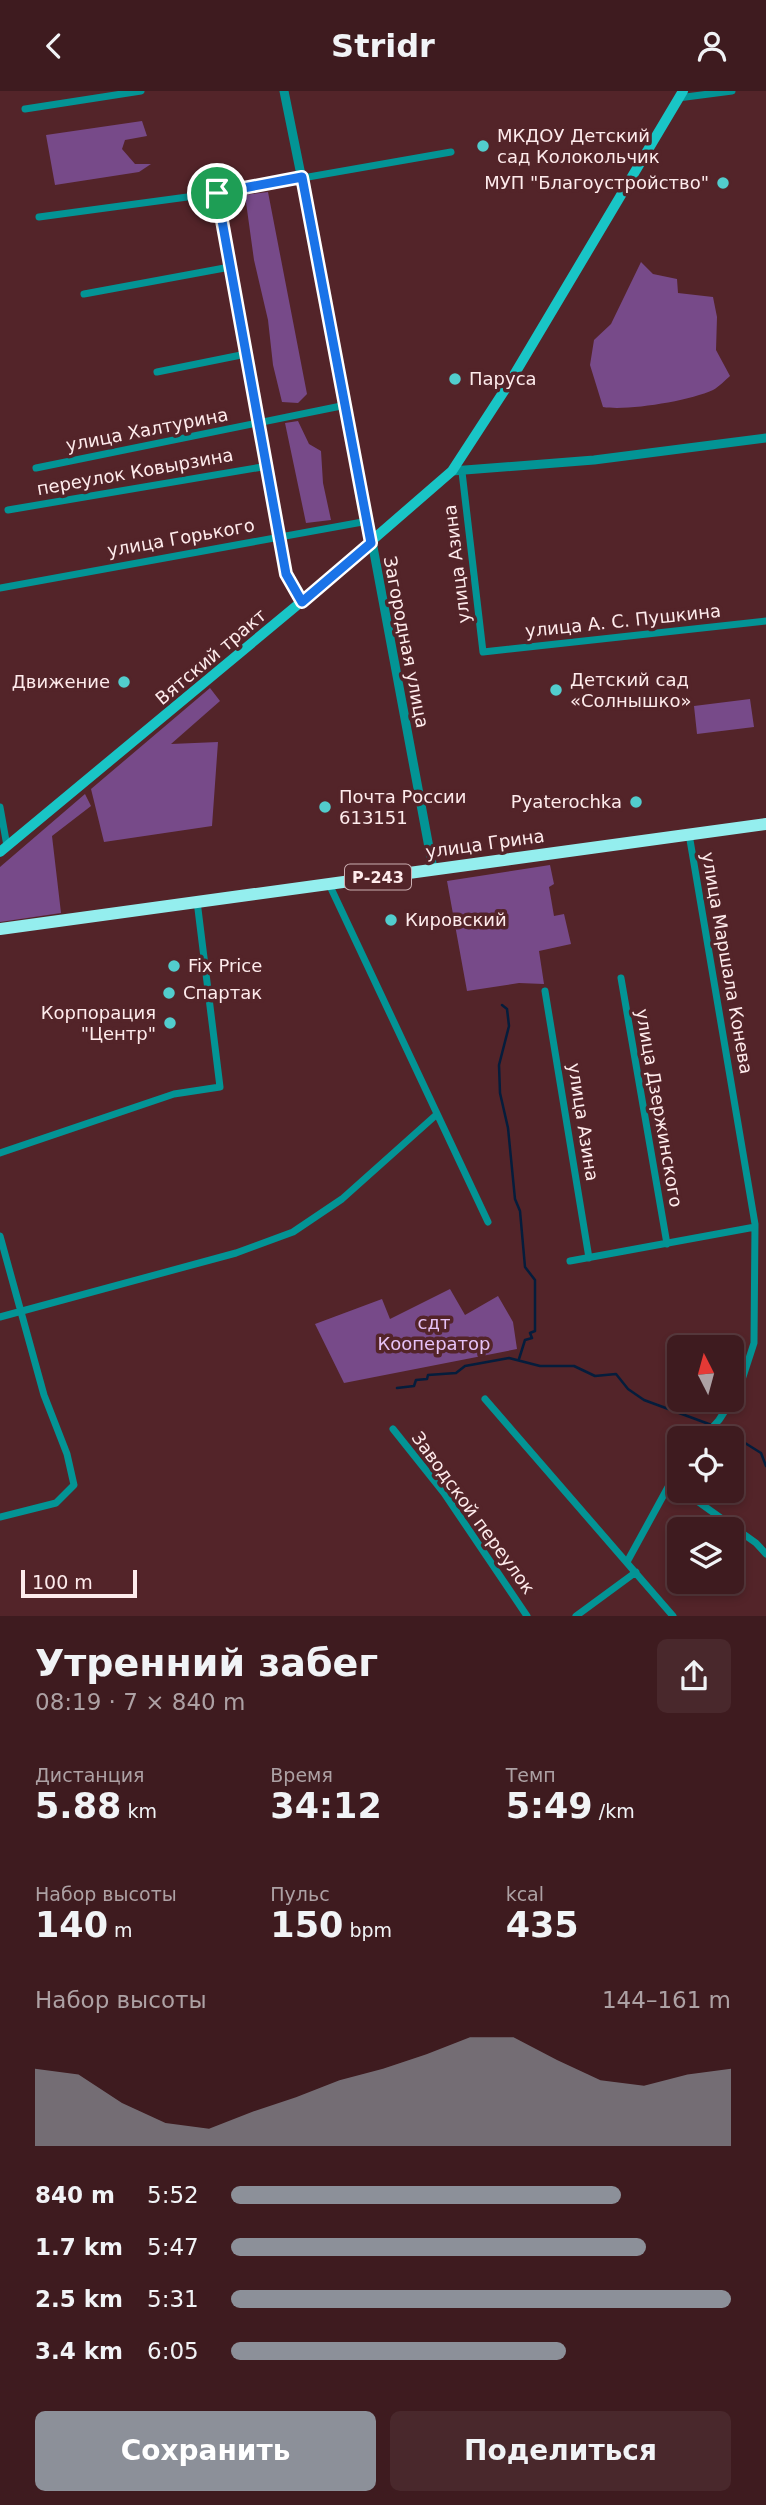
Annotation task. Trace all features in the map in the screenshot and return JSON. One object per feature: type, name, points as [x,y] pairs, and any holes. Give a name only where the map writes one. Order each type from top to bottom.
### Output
[{"type":"highway","name":"улица Грина","points":[[0,929],[766,824]]},
{"type":"main road","name":"Вятский тракт","points":[[3,849],[457,472],[680,95]]},
{"type":"street","points":[[25,109],[141,91]]},
{"type":"street","name":"Загородная улица","points":[[284,91],[433,869]]},
{"type":"street","points":[[680,95],[732,91]]},
{"type":"street","points":[[39,217],[217,193],[451,152]]},
{"type":"street","points":[[217,193],[286,574],[302,602]]},
{"type":"street","points":[[84,294],[230,267]]},
{"type":"street","points":[[157,372],[246,354]]},
{"type":"street","name":"улица Халтурина","points":[[36,468],[346,405]]},
{"type":"street","points":[[457,472],[766,438]]},
{"type":"street","name":"переулок Ковырзина","points":[[8,510],[268,466]]},
{"type":"street","name":"улица Азина","points":[[457,472],[483,652]]},
{"type":"street","name":"улица Горького","points":[[0,588],[368,521]]},
{"type":"street","name":"улица А. С. Пушкина","points":[[483,652],[766,621]]},
{"type":"street","points":[[0,807],[3,849]]},
{"type":"street","name":"улица Маршала Конева","points":[[689,834],[755,1227],[754,1343],[739,1389],[713,1426]]},
{"type":"street","points":[[328,883],[488,1222]]},
{"type":"street","points":[[0,1153],[174,1094],[220,1087],[197,901]]},
{"type":"street","name":"улица Дзержинского","points":[[621,978],[667,1244]]},
{"type":"street","name":"улица Азина","points":[[545,991],[589,1258]]},
{"type":"street","points":[[0,1317],[236,1253],[293,1232],[342,1199],[436,1115]]},
{"type":"street","points":[[570,1261],[755,1227]]},
{"type":"street","points":[[0,1236],[44,1395],[67,1454],[74,1485],[56,1503],[0,1517]]},
{"type":"street","points":[[485,1399],[673,1616]]},
{"type":"street","name":"Заводской переулок","points":[[393,1429],[444,1493],[527,1616]]},
{"type":"street","points":[[627,1562],[667,1488]]},
{"type":"street","points":[[700,1503],[756,1543],[766,1554]]},
{"type":"street","points":[[576,1616],[636,1572]]},
{"type":"green space","points":[[142,121],[147,136],[125,140],[122,149],[135,164],[151,164],[139,172],[55,185],[46,135]]},
{"type":"green space","points":[[268,192],[307,394],[298,403],[282,402],[273,365],[268,320],[254,260],[245,195]]},
{"type":"green space","points":[[641,262],[653,274],[677,279],[678,293],[713,297],[717,317],[716,350],[730,376],[713,390],[689,398],[642,406],[603,407],[590,365],[594,340],[611,324]]},
{"type":"green space","points":[[298,421],[309,444],[321,451],[323,483],[331,520],[306,523],[285,423]]},
{"type":"green space","points":[[210,688],[220,701],[171,744],[218,742],[212,826],[104,842],[91,789]]},
{"type":"green space","points":[[750,699],[754,727],[697,734],[694,706]]},
{"type":"green space","points":[[85,794],[91,806],[52,836],[61,913],[0,922],[0,867]]},
{"type":"green space","points":[[550,865],[554,884],[549,887],[554,916],[564,914],[571,944],[539,951],[544,984],[519,983],[467,991],[447,881]]},
{"type":"green space","name":"сдт Кооператор","points":[[450,1289],[465,1315],[498,1296],[513,1322],[517,1349],[344,1383],[315,1324],[382,1299],[390,1319]]},
{"type":"waterway","points":[[502,1005],[507,1009],[509,1026],[499,1065],[500,1093],[508,1128],[515,1199],[520,1211],[525,1267],[535,1280],[535,1331],[530,1333],[532,1338],[525,1340],[519,1359]]},
{"type":"waterway","points":[[397,1388],[414,1386],[416,1380],[427,1379],[428,1375],[456,1373],[465,1366],[509,1358],[540,1366],[574,1366],[595,1376],[616,1374],[628,1389],[644,1400],[717,1427],[729,1438],[745,1443],[761,1453],[766,1466]]},
{"type":"place","name":"МКДОУ Детский сад Колокольчик","points":[[483,146]]},
{"type":"place","name":"МУП \"Благоустройство\"","points":[[723,183]]},
{"type":"place","name":"Паруса","points":[[455,379]]},
{"type":"place","name":"Движение","points":[[124,682]]},
{"type":"place","name":"Детский сад «Солнышко»","points":[[556,690]]},
{"type":"place","name":"Pyaterochka","points":[[636,802]]},
{"type":"place","name":"Почта России 613151","points":[[325,807]]},
{"type":"place","name":"Кировский","points":[[391,920]]},
{"type":"place","name":"Fix Price","points":[[174,966]]},
{"type":"place","name":"Спартак","points":[[169,993]]},
{"type":"place","name":"Корпорация \"Центр\"","points":[[170,1023]]},
{"type":"route","points":[[302,177],[371,543],[302,602],[286,574],[217,193],[302,177]]}]
